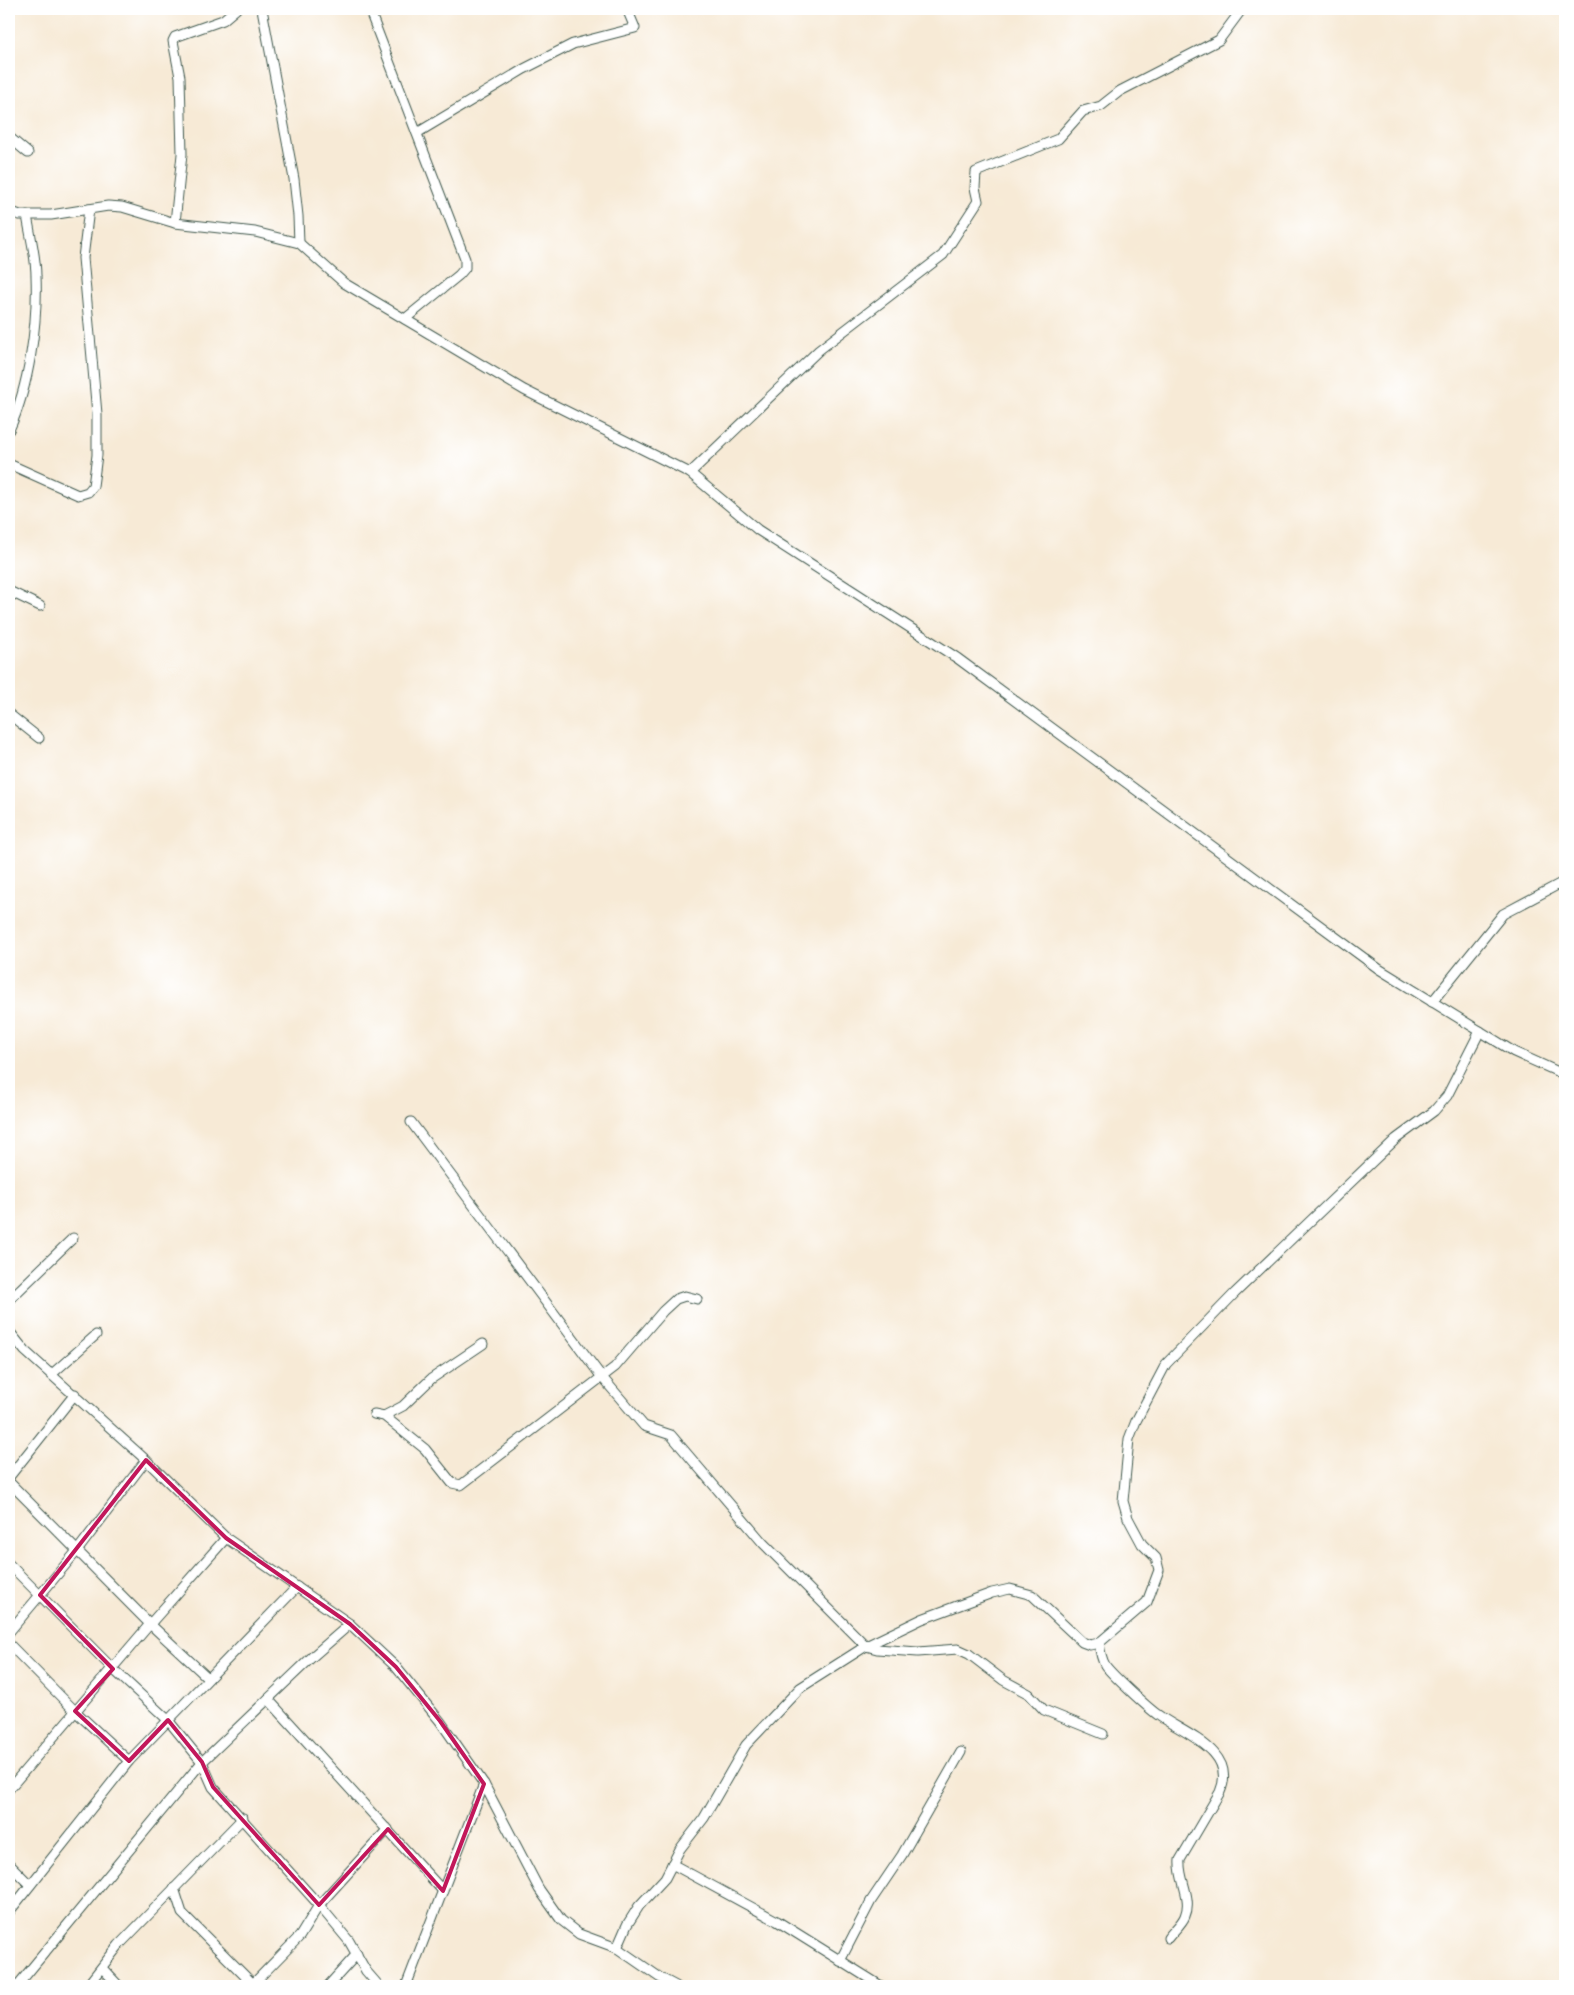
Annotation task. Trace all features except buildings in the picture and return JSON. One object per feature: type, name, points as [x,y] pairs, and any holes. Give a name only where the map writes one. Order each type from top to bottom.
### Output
[{"type":"street","points":[[175,223],[182,154],[180,77],[173,41],[175,37],[222,20],[236,9]]},
{"type":"street","points":[[262,9],[294,179],[299,243]]},
{"type":"street","points":[[369,9],[465,259],[464,268],[459,275],[405,319]]},
{"type":"street","points":[[417,132],[524,69],[573,44],[635,28],[627,9]]},
{"type":"street","points":[[690,473],[819,350],[943,255],[978,201],[975,188],[976,172],[1058,139],[1083,111],[1102,106],[1120,91],[1219,40],[1242,9]]},
{"type":"street","points":[[9,137],[28,153]]},
{"type":"street","points":[[9,211],[26,215],[51,215],[108,206],[122,208],[175,223],[255,232],[299,243],[344,283],[524,390],[690,473],[758,530],[958,658],[1379,969],[1514,1052],[1565,1075]]},
{"type":"street","points":[[9,464],[78,495],[88,492],[93,486],[97,455],[97,414],[83,258],[89,209]]},
{"type":"street","points":[[9,430],[25,383],[36,311],[36,274],[26,215]]},
{"type":"street","points":[[9,591],[40,606]]},
{"type":"street","points":[[9,714],[39,738]]},
{"type":"street","points":[[1432,1002],[1503,914],[1565,881]]},
{"type":"street","points":[[617,1948],[627,1925],[639,1906],[665,1878],[680,1849],[704,1818],[746,1745],[800,1688],[866,1646],[922,1619],[992,1593],[1010,1589],[1032,1595],[1082,1642],[1090,1645],[1098,1643],[1147,1602],[1159,1570],[1156,1558],[1142,1544],[1128,1518],[1123,1501],[1129,1439],[1136,1421],[1166,1364],[1235,1293],[1396,1139],[1434,1111],[1447,1096],[1480,1031]]},
{"type":"street","points":[[411,1122],[601,1376],[644,1426],[671,1435],[763,1543],[866,1646],[877,1649],[918,1652],[958,1649],[969,1654],[1003,1680],[1030,1694],[1044,1710],[1103,1734]]},
{"type":"street","points":[[9,1300],[73,1238]]},
{"type":"street","points":[[483,1344],[431,1379],[403,1406],[379,1415],[425,1449],[452,1483],[461,1485],[615,1367],[663,1311],[676,1299],[685,1296],[697,1299]]},
{"type":"street","points":[[9,1331],[25,1351],[75,1394],[146,1460],[226,1538],[350,1624],[396,1667],[440,1721],[484,1784],[539,1889],[561,1920],[579,1934],[617,1948],[659,1977],[676,1986]]},
{"type":"street","points":[[52,1374],[96,1334]]},
{"type":"street","points":[[9,1476],[75,1394]]},
{"type":"street","points":[[9,1632],[77,1551],[146,1460]]},
{"type":"street","points":[[9,1482],[150,1624],[208,1678]]},
{"type":"street","points":[[10,1784],[113,1669],[226,1538]]},
{"type":"street","points":[[9,1564],[113,1669],[168,1720],[202,1762],[213,1787],[243,1818],[319,1905],[349,1941],[366,1971],[379,1986]]},
{"type":"street","points":[[9,1912],[130,1761],[297,1587]]},
{"type":"street","points":[[17,1986],[202,1762],[350,1624]]},
{"type":"street","points":[[1098,1643],[1105,1666],[1157,1714],[1202,1741],[1220,1762],[1225,1772],[1224,1783],[1220,1792],[1180,1860],[1179,1868],[1188,1900],[1185,1916],[1168,1938]]},
{"type":"street","points":[[9,1644],[76,1711],[130,1761]]},
{"type":"street","points":[[268,1699],[388,1829],[443,1892]]},
{"type":"street","points":[[840,1961],[871,1901],[902,1855],[961,1752]]},
{"type":"street","points":[[406,1986],[484,1784]]},
{"type":"street","points":[[87,1986],[119,1945],[243,1818]]},
{"type":"street","points":[[174,1888],[182,1913],[252,1985],[300,1936],[319,1905],[388,1829]]},
{"type":"street","points":[[9,1864],[30,1885]]},
{"type":"street","points":[[672,1864],[777,1921],[881,1986]]},
{"type":"street","points":[[328,1986],[356,1954]]},
{"type":"street","points":[[102,1968],[120,1986]]},
{"type":"street","points":[[659,1977],[665,1986]]},
{"type":"highlighted area","points":[[146,1460],[226,1538],[350,1624],[396,1667],[440,1721],[484,1784],[443,1891],[388,1829],[319,1905],[213,1787],[202,1762],[168,1720],[129,1761],[75,1711],[113,1669],[40,1595]]}]
